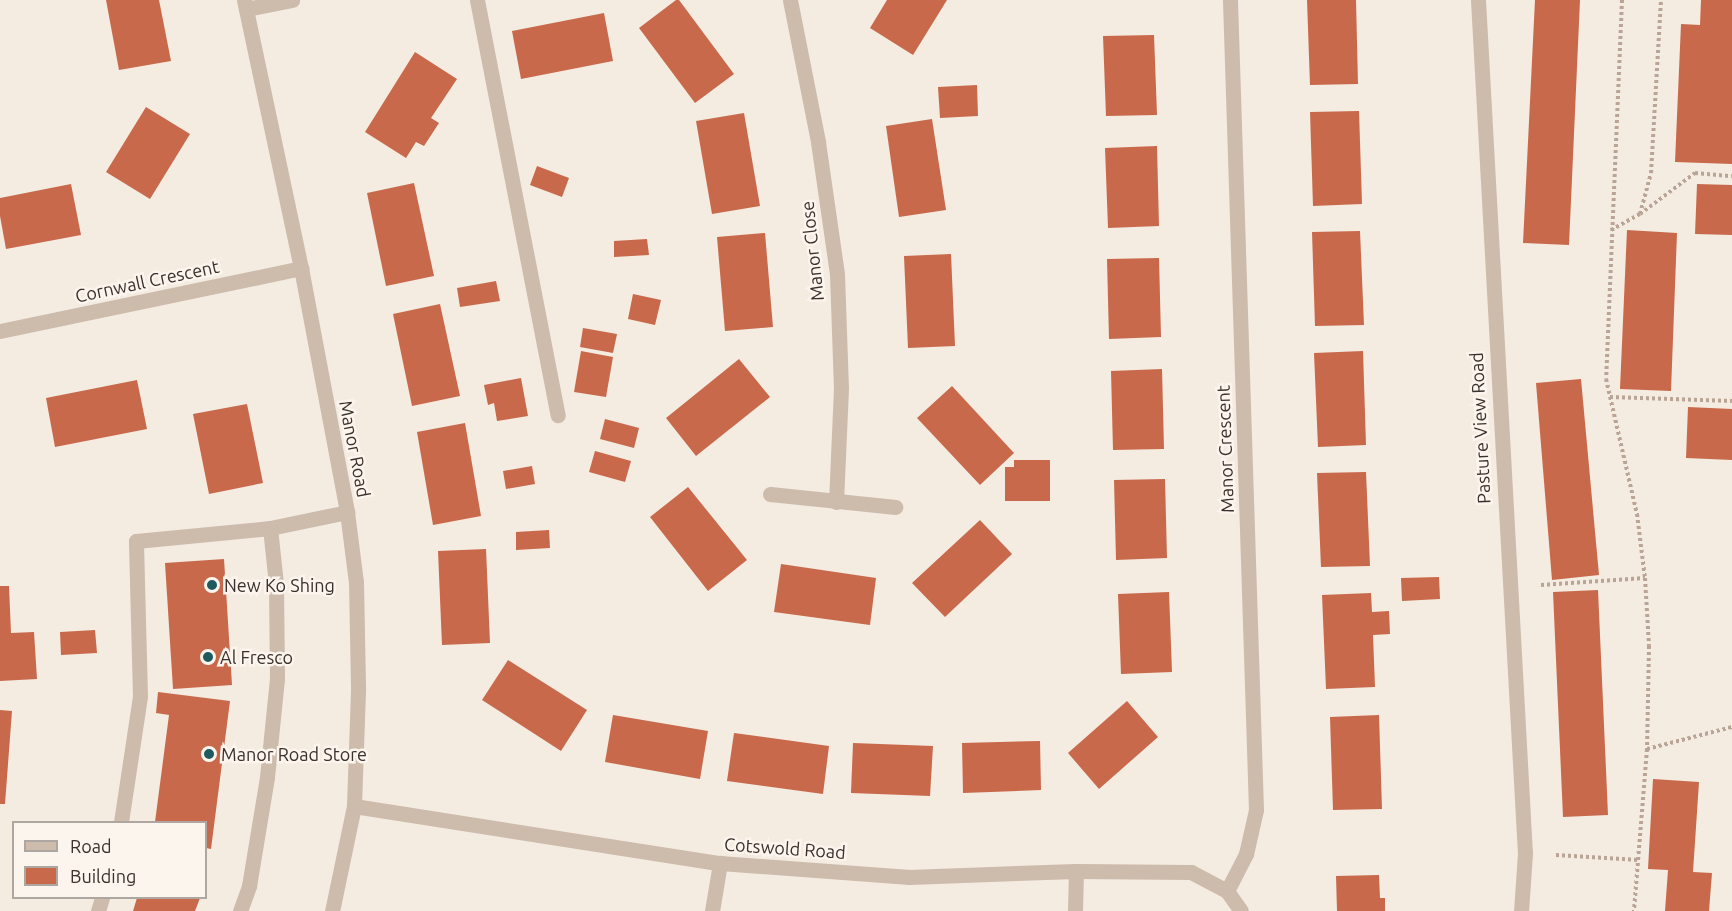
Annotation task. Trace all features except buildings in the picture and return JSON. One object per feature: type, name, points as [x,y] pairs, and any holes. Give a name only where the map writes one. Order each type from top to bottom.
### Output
[{"type":"street","points":[[245,4],[292,0]]},
{"type":"street","points":[[477,0],[558,415]]},
{"type":"street","name":"Manor Close","points":[[790,0],[818,142],[837,274],[841,388],[836,502]]},
{"type":"street","name":"Manor Crescent","points":[[1222,886],[1246,854],[1256,810],[1230,0]]},
{"type":"street","name":"Pasture View Road","points":[[1478,0],[1525,853],[1521,911]]},
{"type":"street","name":"Manor Road","points":[[245,4],[301,268],[347,512],[356,582],[358,691],[354,806],[332,911]]},
{"type":"street","name":"Cornwall Crescent","points":[[0,331],[301,268]]},
{"type":"street","points":[[770,494],[895,507]]},
{"type":"street","points":[[121,821],[140,696],[136,541],[270,528],[347,512]]},
{"type":"street","points":[[240,911],[249,886],[267,777],[277,679],[276,584],[270,528]]},
{"type":"street","name":"Cotswold Road","points":[[354,806],[720,863],[909,877],[1076,872],[1191,872],[1222,886]]},
{"type":"street","points":[[712,911],[720,863]]},
{"type":"street","points":[[1075,911],[1076,872]]},
{"type":"street","points":[[1222,886],[1241,911]]},
{"type":"path","points":[[1622,0],[1606,379],[1637,514],[1646,578],[1649,645],[1647,749],[1634,911]]},
{"type":"path","points":[[1640,214],[1652,173],[1661,0]]},
{"type":"path","points":[[1611,230],[1640,214],[1695,173],[1732,176]]},
{"type":"path","points":[[1609,397],[1732,401]]},
{"type":"path","points":[[1509,587],[1646,578]]},
{"type":"path","points":[[1647,749],[1732,727]]},
{"type":"path","points":[[1525,853],[1639,860]]},
{"type":"place","name":"New Ko Shing","points":[[212,585]]},
{"type":"place","name":"Al Fresco","points":[[208,657]]},
{"type":"place","name":"Manor Road Store","points":[[209,754]]}]
